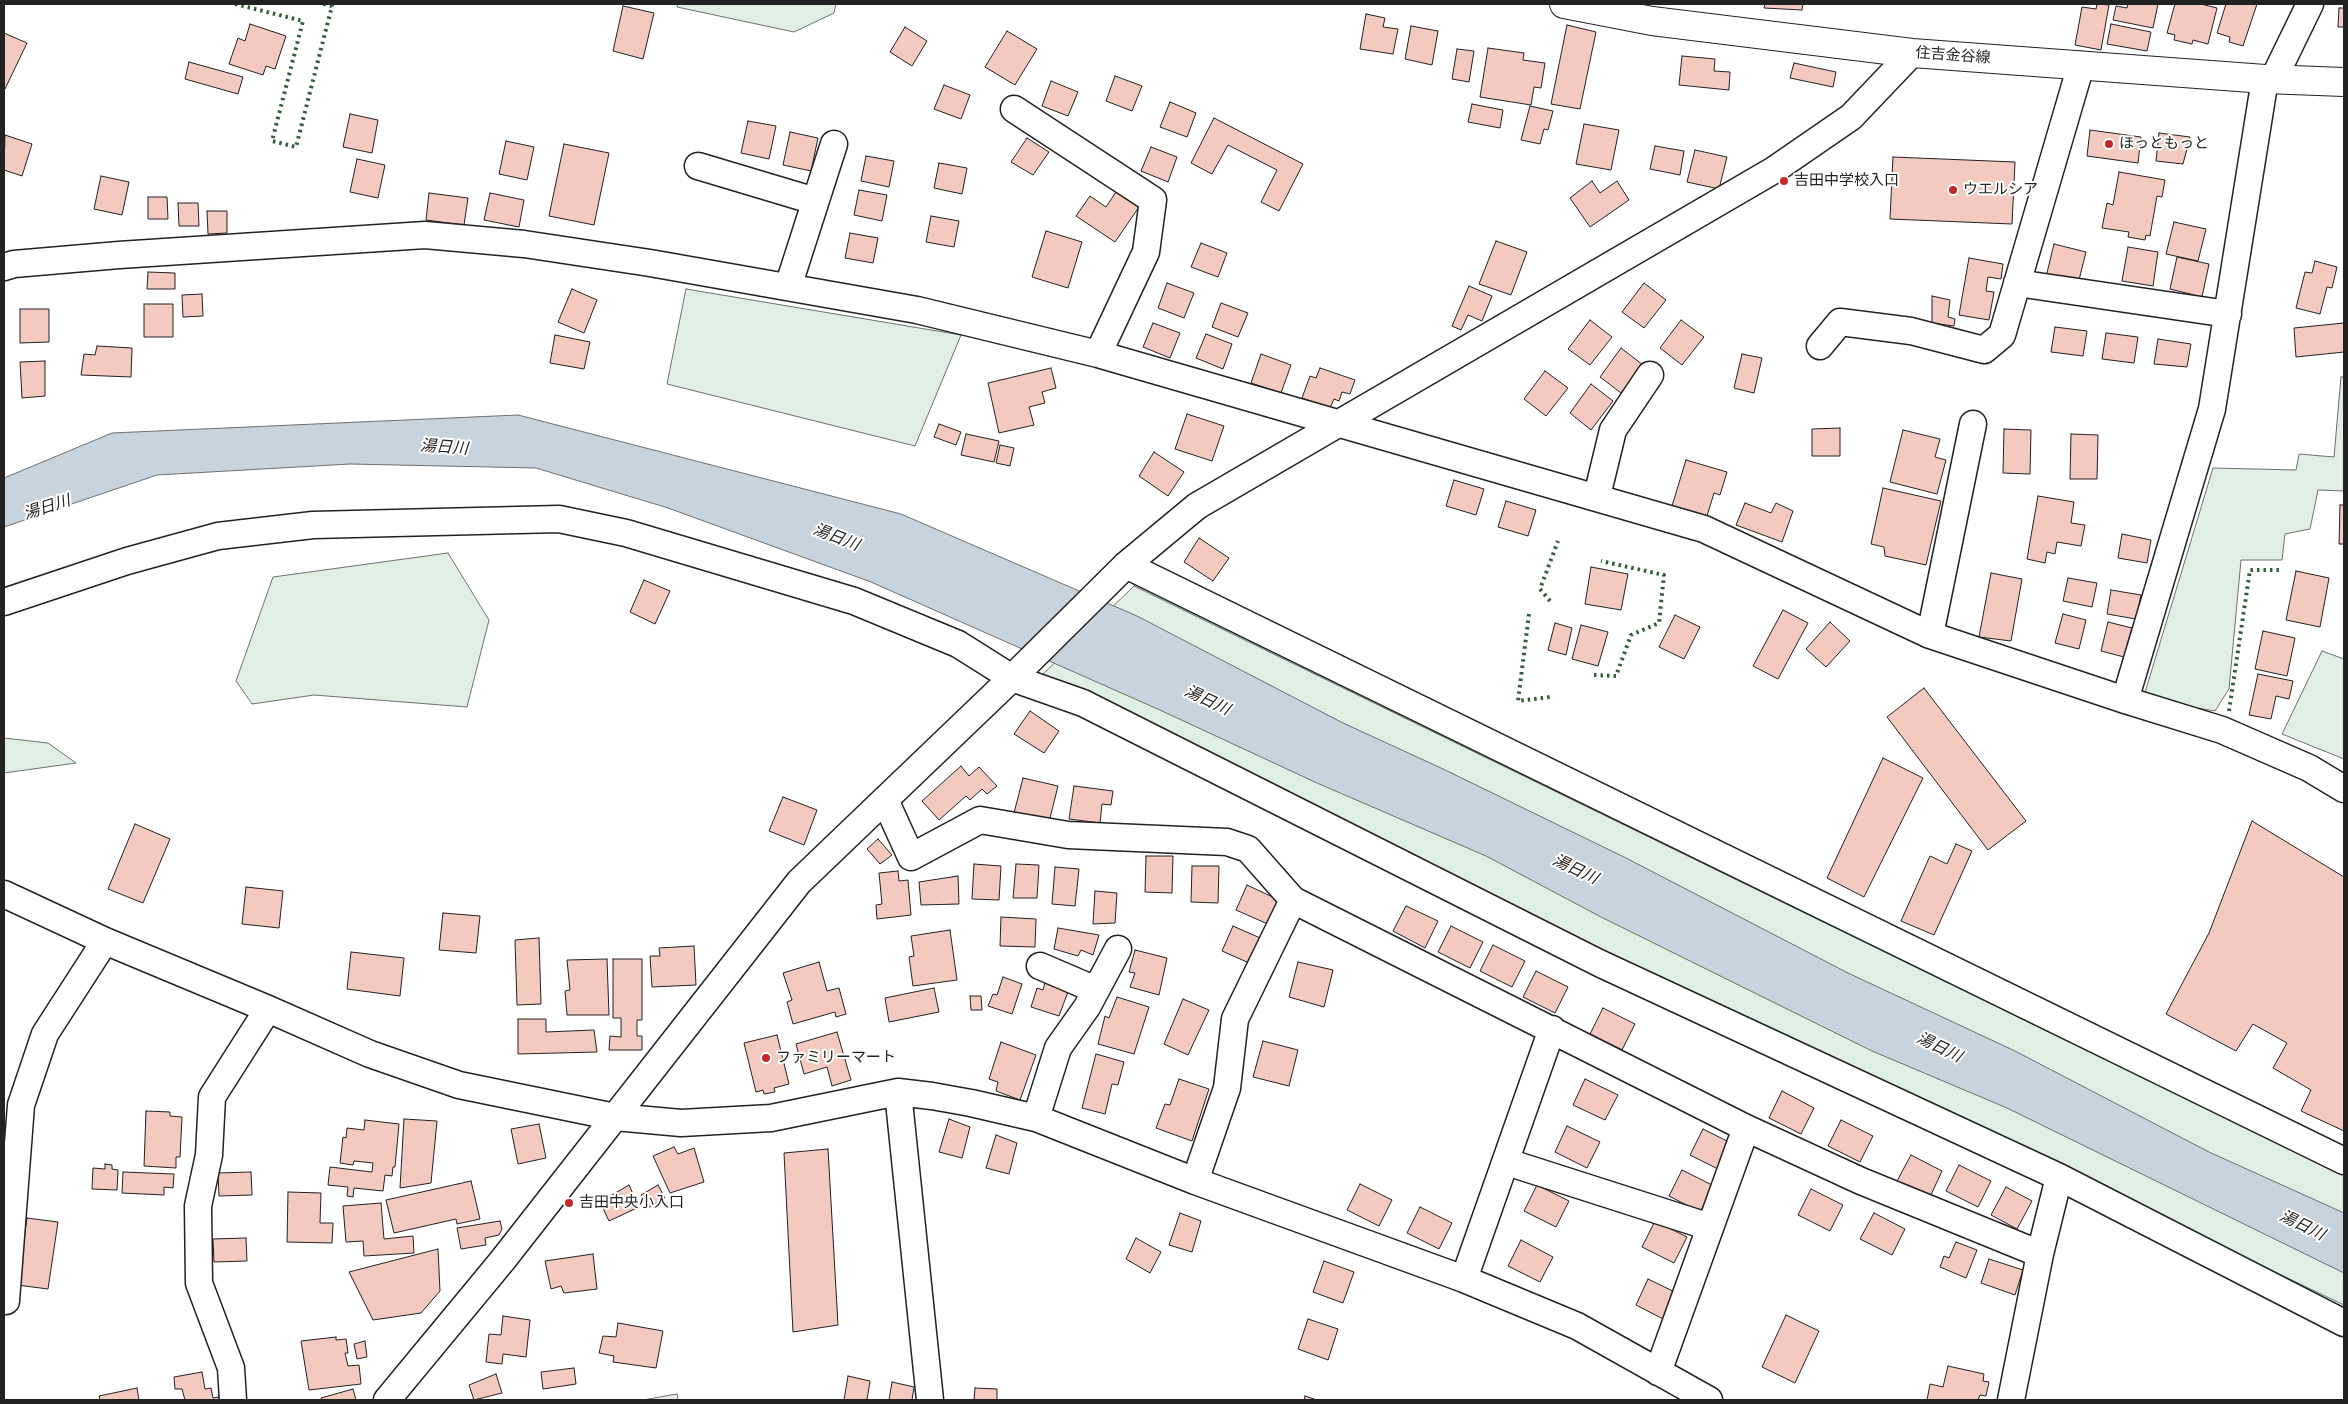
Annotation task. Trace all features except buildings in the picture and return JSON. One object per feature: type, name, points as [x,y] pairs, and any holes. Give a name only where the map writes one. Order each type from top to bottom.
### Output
[{"type":"main road","name":"住吉金谷線","points":[[1564,4],[1652,21],[1912,53],[2269,79],[2344,82]]},
{"type":"street","points":[[2125,700],[2212,408],[2269,79],[2310,4]]},
{"type":"street","points":[[387,1400],[502,1261],[799,882],[1012,678],[1120,571],[1197,506],[1774,170],[1851,117],[1912,53]]},
{"type":"street","points":[[1820,346],[1840,322],[1911,331],[1984,350],[2002,335],[2081,65]]},
{"type":"street","points":[[1014,110],[1154,200],[1146,252],[1098,354]]},
{"type":"street","points":[[788,288],[834,144]]},
{"type":"street","points":[[698,166],[816,201]]},
{"type":"street","points":[[4,267],[14,264],[119,255],[425,235],[524,244],[650,263],[917,310],[1098,354],[1597,496],[1704,529],[1930,635],[2222,730],[2309,768],[2344,789]]},
{"type":"street","points":[[2017,283],[2228,314]]},
{"type":"street","points":[[1597,496],[1613,430],[1650,374]]},
{"type":"street","points":[[1930,635],[1973,424]]},
{"type":"street","points":[[4,602],[127,561],[218,536],[313,525],[559,520],[626,533],[854,601],[958,644],[1012,678],[1082,703],[1599,963],[2059,1177],[2344,1323]]},
{"type":"street","points":[[1120,571],[2344,1160]]},
{"type":"street","points":[[885,800],[912,858],[980,820],[1068,835],[1227,842],[1248,849],[1293,900],[1746,1128],[1861,1181],[2040,1254]]},
{"type":"street","points":[[4,894],[105,941],[370,1054],[460,1085],[614,1118],[681,1123],[771,1118],[898,1092],[951,1099],[1036,1118],[1195,1181],[1464,1279],[1577,1326],[1709,1400]]},
{"type":"street","points":[[1195,1181],[1227,1088],[1235,1019],[1293,900]]},
{"type":"street","points":[[6,1301],[21,1105],[45,1034],[105,941]]},
{"type":"street","points":[[1036,1118],[1058,1048],[1087,1006],[1118,949]]},
{"type":"street","points":[[1040,966],[1096,990]]},
{"type":"street","points":[[232,1400],[230,1368],[198,1283],[198,1206],[209,1155],[212,1097],[268,1009]]},
{"type":"street","points":[[1464,1279],[1507,1162],[1552,1029]]},
{"type":"street","points":[[898,1092],[930,1400]]},
{"type":"street","points":[[1658,1372],[1746,1128]]},
{"type":"street","points":[[1507,1162],[1710,1227]]},
{"type":"street","points":[[2011,1400],[2040,1254],[2059,1177]]},
{"type":"green space","points":[[678,4],[836,4],[834,13],[794,32],[677,7]]},
{"type":"green space","points":[[686,289],[961,335],[915,446],[667,384]]},
{"type":"green space","points":[[2341,377],[2344,377],[2344,491],[2318,490],[2310,529],[2285,534],[2282,560],[2241,560],[2229,689],[2215,711],[2143,699],[2213,468],[2296,470],[2299,454],[2334,457]]},
{"type":"green space","points":[[448,553],[489,620],[467,707],[314,695],[252,704],[236,681],[273,577]]},
{"type":"green space","points":[[1134,586],[2098,1056],[2344,1173],[2344,1305],[2044,1162],[1599,963],[1041,676]]},
{"type":"green space","points":[[2322,651],[2344,659],[2344,759],[2282,734]]},
{"type":"green space","points":[[4,738],[48,743],[76,763],[4,773]]},
{"type":"shaded area","points":[[677,1394],[678,1400],[643,1400]]},
{"type":"water","name":"湯日川","points":[[518,415],[901,514],[1137,616],[1343,723],[1441,768],[1626,858],[1848,973],[2015,1051],[2209,1152],[2344,1213],[2344,1273],[2007,1108],[1872,1051],[1601,917],[1486,856],[1317,783],[1162,711],[871,582],[668,508],[536,468],[350,464],[157,475],[4,527],[4,478],[112,433]]},
{"type":"hedge","points":[[235,4],[303,21],[272,141],[296,147],[332,6],[323,4]]},
{"type":"hedge","points":[[1550,601],[1540,589],[1558,541]]},
{"type":"hedge","points":[[1594,675],[1616,676],[1631,635],[1659,623],[1664,575],[1601,561]]},
{"type":"hedge","points":[[2229,711],[2250,570],[2282,570]]},
{"type":"hedge","points":[[1529,614],[1518,701],[1550,697]]},
{"type":"place","name":"ほっともっと","points":[[2109,144]]},
{"type":"place","name":"吉田中学校入口","points":[[1784,181]]},
{"type":"place","name":"ウエルシア","points":[[1953,190]]},
{"type":"place","name":"ファミリーマート","points":[[766,1058]]},
{"type":"place","name":"吉田中央小入口","points":[[569,1203]]}]
